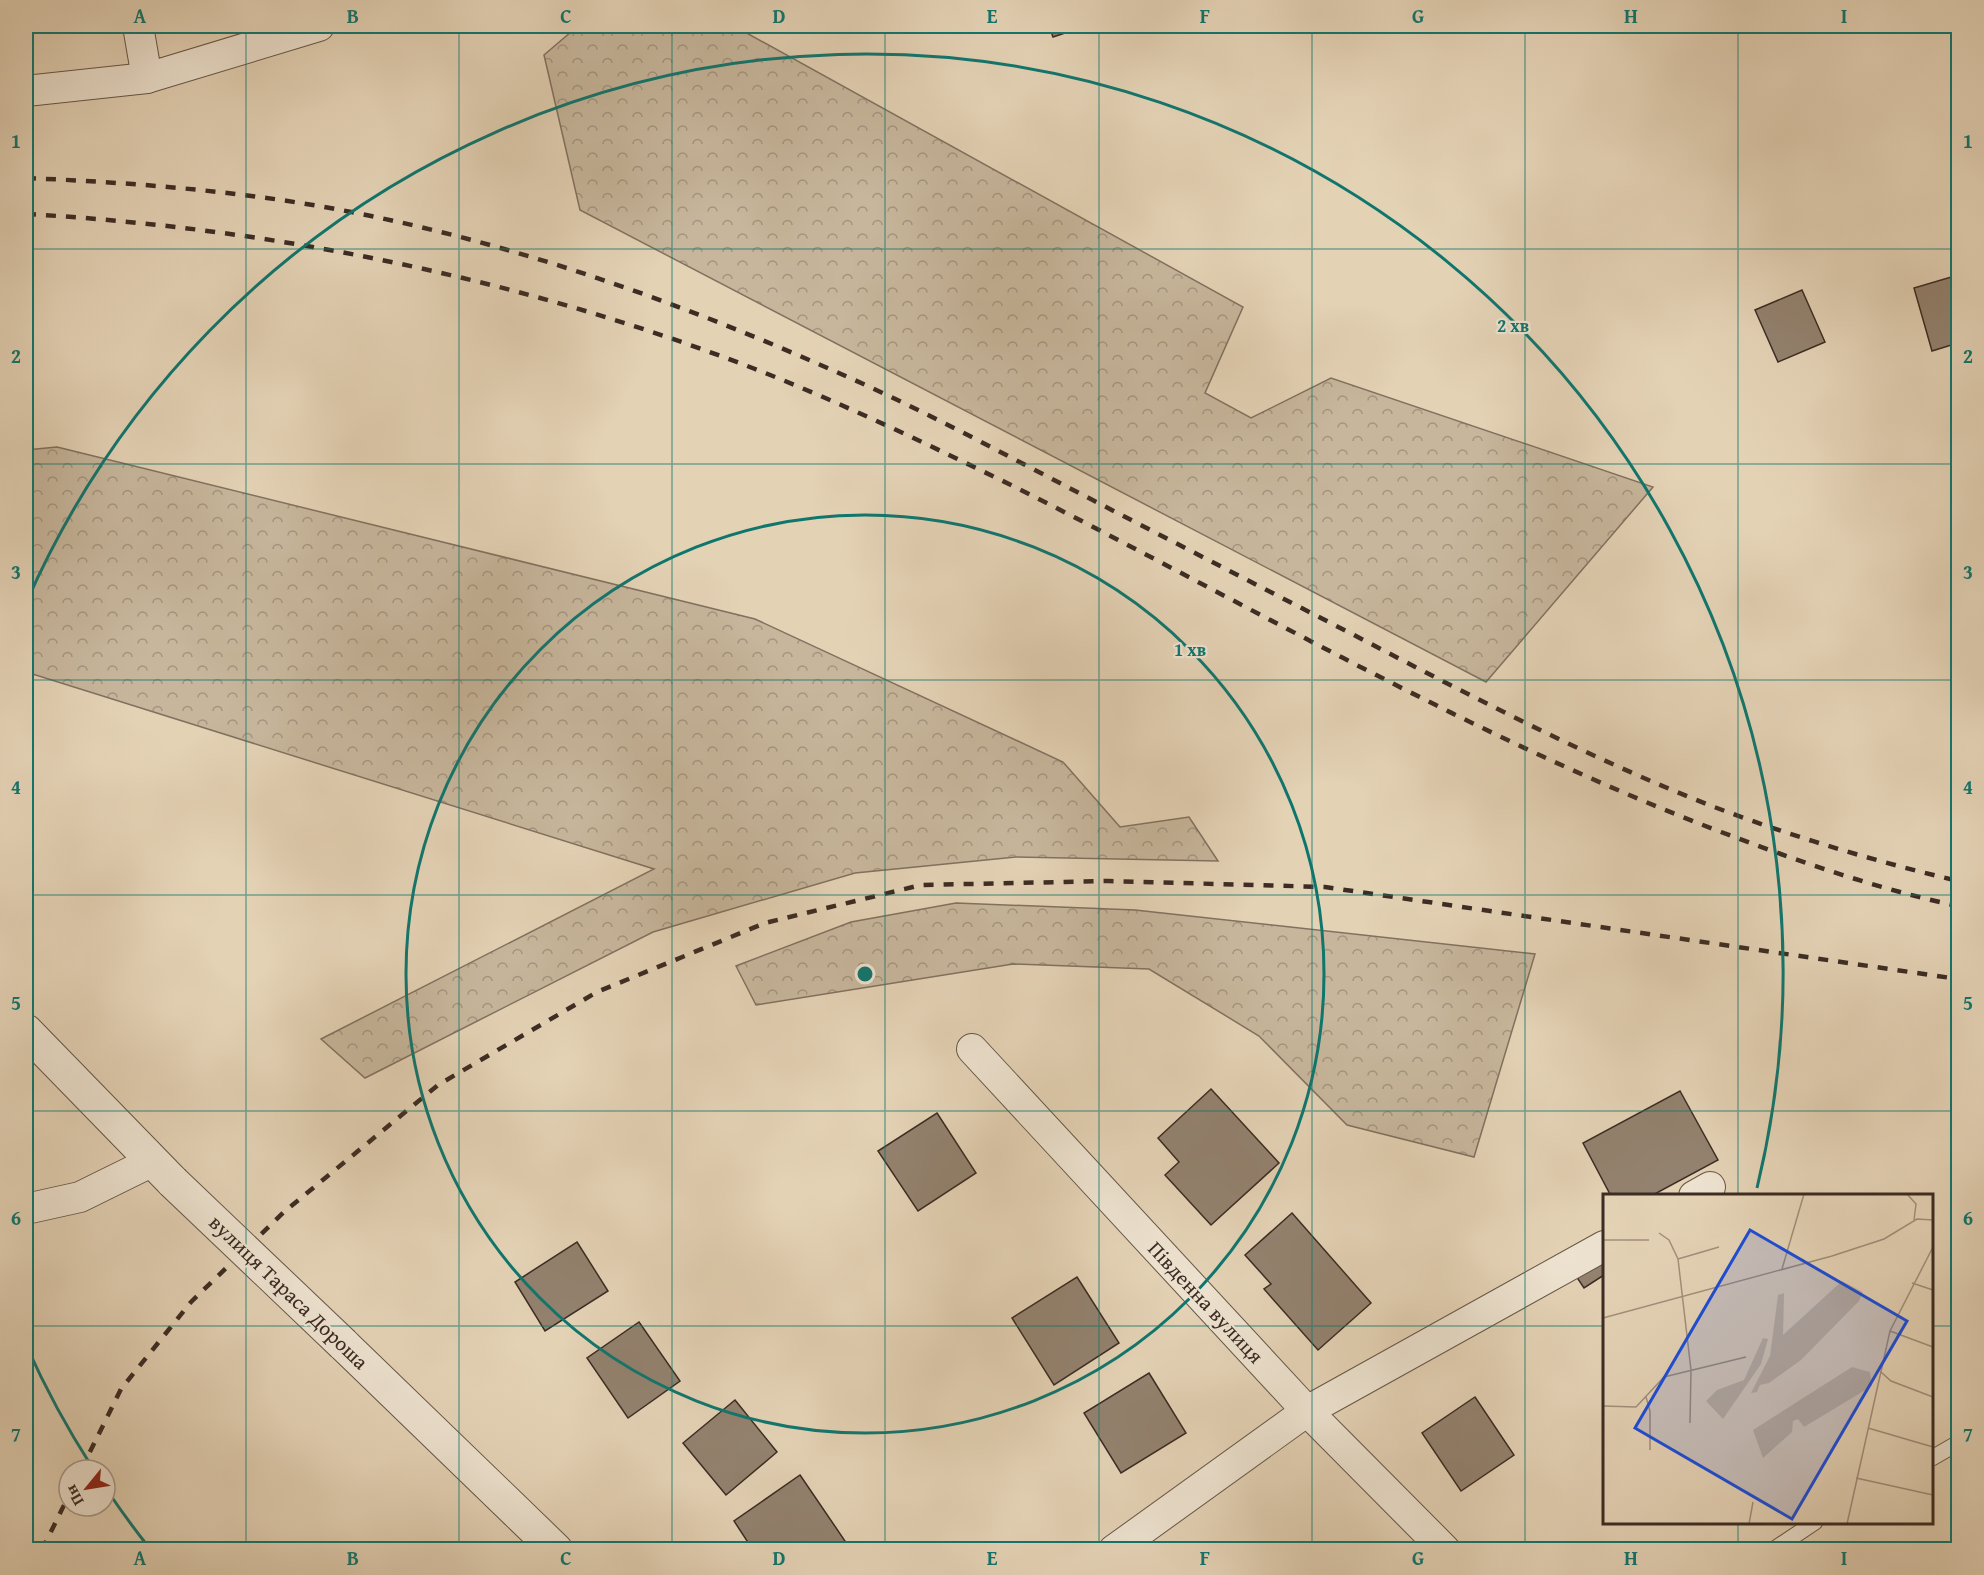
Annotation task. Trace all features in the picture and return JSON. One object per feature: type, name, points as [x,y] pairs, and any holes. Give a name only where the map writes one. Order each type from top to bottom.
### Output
[{"type":"street","points":[[138,26],[147,78]]},
{"type":"street","points":[[26,91],[147,78],[319,26]]},
{"type":"street","name":"вулиця Тараса Дороша","points":[[26,1031],[163,1171],[556,1550]]},
{"type":"street","name":"Південна вулиця","points":[[972,1049],[1307,1411],[1445,1550]]},
{"type":"street","points":[[26,1209],[80,1197],[163,1171]]},
{"type":"street","points":[[1114,1550],[1307,1411],[1603,1247]]},
{"type":"lane","points":[[1933,1457],[1959,1443]]},
{"type":"lane","points":[[1773,1550],[1812,1524]]},
{"type":"green space","points":[[578,26],[734,26],[1243,307],[1205,393],[1251,418],[1331,378],[1653,487],[1486,682],[580,210],[544,55]]},
{"type":"green space","points":[[57,447],[755,619],[1063,762],[1120,827],[1189,817],[1218,861],[1016,857],[855,873],[653,932],[365,1078],[321,1039],[654,869],[26,672],[26,450]]},
{"type":"green space","points":[[956,903],[1135,910],[1535,954],[1474,1157],[1347,1125],[1259,1036],[1149,969],[1013,964],[756,1005],[736,966],[851,922]]},
{"type":"building","points":[[1049,26],[1076,26],[1077,29],[1053,37]]},
{"type":"building","points":[[1958,275],[1958,343],[1932,351],[1914,288]]},
{"type":"building","points":[[1802,290],[1825,342],[1778,362],[1755,310]]},
{"type":"building","points":[[1211,1089],[1279,1163],[1211,1225],[1165,1175],[1179,1162],[1158,1138]]},
{"type":"building","points":[[1680,1091],[1718,1160],[1655,1194],[1610,1194],[1583,1143]]},
{"type":"building","points":[[937,1113],[976,1173],[918,1211],[878,1151]]},
{"type":"building","points":[[1292,1213],[1371,1303],[1318,1350],[1264,1289],[1271,1284],[1245,1255]]},
{"type":"building","points":[[577,1242],[608,1291],[545,1331],[515,1282]]},
{"type":"building","points":[[1599,1257],[1603,1264],[1603,1276],[1584,1288],[1574,1273]]},
{"type":"building","points":[[1077,1277],[1119,1343],[1054,1385],[1012,1318]]},
{"type":"building","points":[[639,1322],[680,1381],[628,1418],[587,1358]]},
{"type":"building","points":[[1149,1373],[1186,1433],[1121,1473],[1084,1413]]},
{"type":"building","points":[[1475,1397],[1514,1455],[1461,1491],[1422,1433]]},
{"type":"building","points":[[735,1400],[777,1452],[726,1495],[683,1443]]},
{"type":"building","points":[[800,1475],[845,1541],[833,1550],[753,1550],[734,1521]]},
{"type":"railway","points":[[26,178],[189,189],[321,206],[473,240],[624,287],[770,343],[895,399],[1484,702],[1618,767],[1709,805],[1770,827],[1895,865],[1958,881]]},
{"type":"railway","points":[[26,214],[211,231],[304,245],[488,284],[667,337],[788,382],[948,454],[1450,712],[1629,795],[1808,864],[1868,883],[1958,906]]},
{"type":"railway","points":[[87,1458],[121,1389],[191,1302],[284,1212],[438,1085],[597,992],[765,923],[921,885],[1109,881],[1325,887],[1958,979]]},
{"type":"railway","points":[[42,1550],[58,1518]]}]
